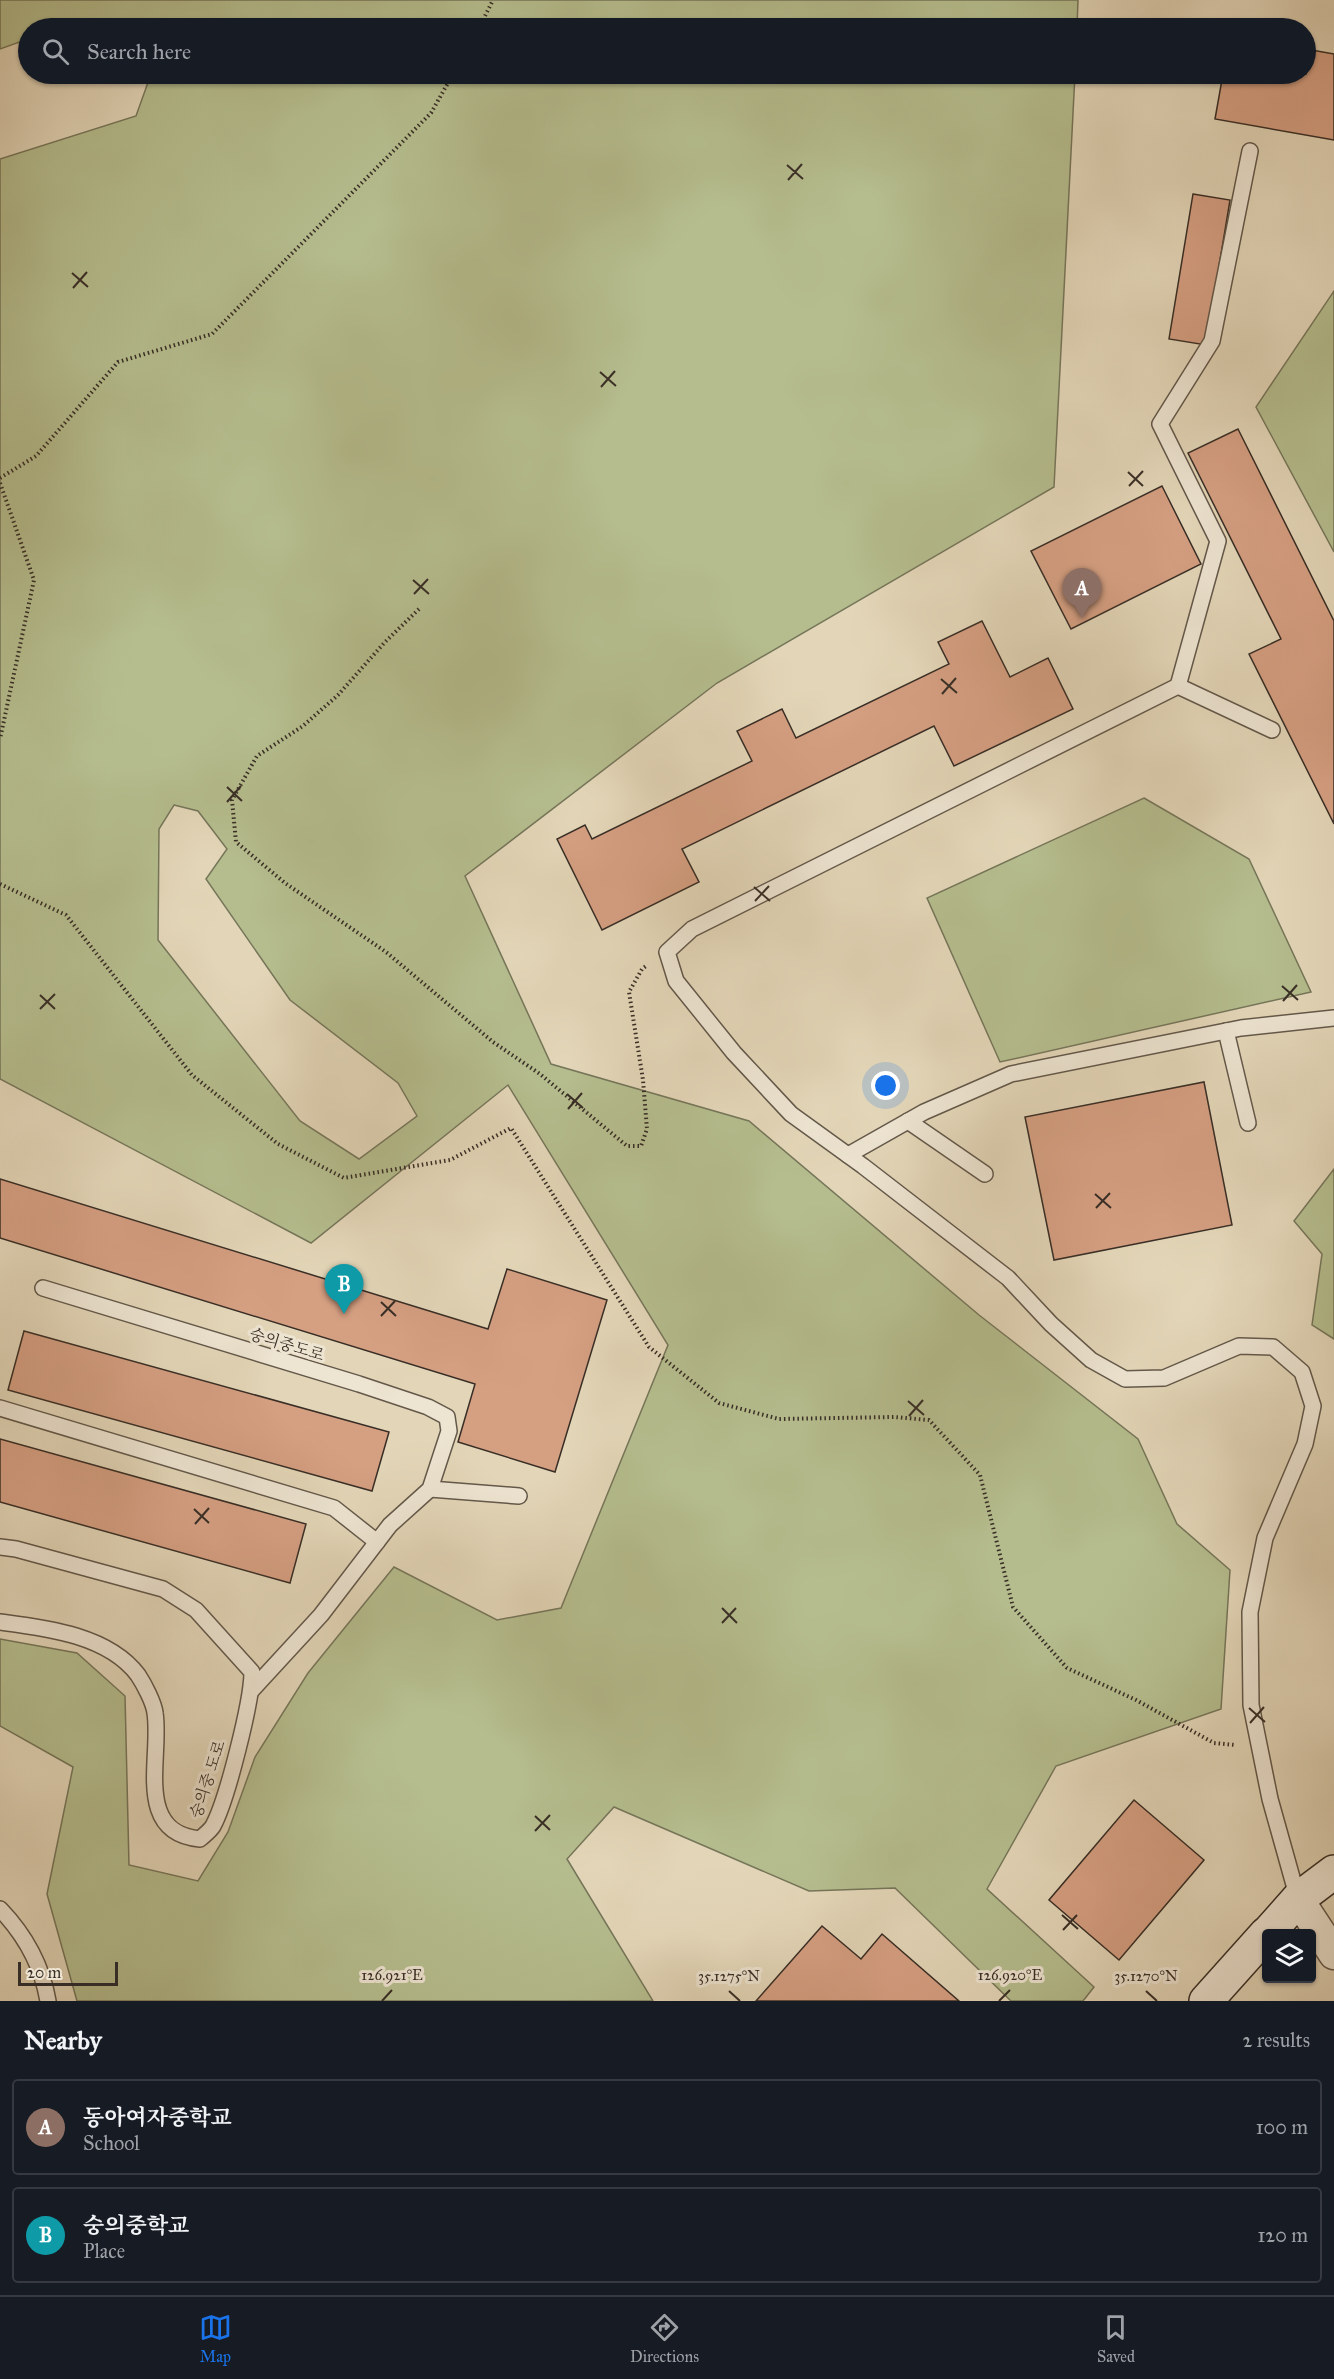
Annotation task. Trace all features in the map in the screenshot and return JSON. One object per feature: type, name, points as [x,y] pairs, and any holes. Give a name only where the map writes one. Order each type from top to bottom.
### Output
[{"type":"main road","points":[[1271,1929],[1298,1899],[1334,1872]]},
{"type":"main road","points":[[1206,2001],[1262,1939]]},
{"type":"street","points":[[1298,1899],[1334,1954]]},
{"type":"lane","points":[[1250,151],[1212,341],[1160,424],[1218,541],[1178,686],[692,929],[667,952],[676,981],[734,1053],[791,1114],[1008,1278],[1091,1360],[1125,1379],[1164,1378],[1239,1346],[1273,1347],[1302,1372],[1312,1406],[1305,1443],[1265,1538],[1250,1612],[1251,1705],[1270,1799],[1298,1899]]},
{"type":"lane","points":[[1178,686],[1272,730]]},
{"type":"lane","points":[[848,1155],[908,1121],[1011,1074],[1226,1031],[1334,1018]]},
{"type":"lane","points":[[1226,1031],[1248,1124]]},
{"type":"lane","points":[[908,1121],[985,1174]]},
{"type":"lane","name":"숭의중도로","points":[[43,1288],[428,1407],[447,1417],[449,1431],[430,1489],[390,1525],[321,1615],[252,1690]]},
{"type":"lane","points":[[0,1408],[334,1508],[377,1542]]},
{"type":"lane","points":[[430,1489],[519,1496]]},
{"type":"lane","points":[[0,1547],[16,1549],[163,1589],[196,1610],[252,1672],[252,1690]]},
{"type":"lane","name":"숭의중 도로","points":[[0,1622],[66,1633],[108,1649],[138,1676],[155,1712],[153,1768],[158,1807],[165,1822],[182,1838],[200,1839],[213,1827],[252,1690]]},
{"type":"lane","points":[[0,1909],[17,1926],[44,1978],[48,2001]]},
{"type":"path","points":[[484,18],[492,0]]},
{"type":"path","points":[[0,478],[36,456],[118,362],[212,334],[430,113],[447,84]]},
{"type":"path","points":[[0,483],[34,580],[0,739]]},
{"type":"path","points":[[419,609],[385,642],[338,694],[303,726],[257,756],[232,800],[236,842],[285,883],[386,952],[493,1042],[540,1074],[627,1146],[641,1146],[647,1129],[642,1070],[629,992],[642,969],[667,952]]},
{"type":"path","points":[[0,884],[66,915],[192,1075],[278,1144],[344,1178],[450,1160],[511,1128],[649,1347],[719,1403],[779,1419],[894,1417],[929,1420],[981,1475],[1013,1607],[1067,1668],[1136,1700],[1214,1743],[1259,1748]]},
{"type":"green space","points":[[0,0],[1078,0],[1077,18],[18,18],[18,43],[0,49]]},
{"type":"green space","points":[[147,84],[1074,84],[1054,487],[717,683],[465,876],[551,1064],[749,1121],[979,1315],[1138,1439],[1177,1524],[1230,1570],[1221,1709],[1056,1766],[987,1889],[1094,1987],[1083,2001],[1011,2001],[895,1888],[809,1891],[614,1807],[567,1859],[653,2001],[77,2001],[47,1894],[73,1767],[0,1726],[0,1639],[77,1653],[125,1696],[129,1865],[198,1881],[228,1832],[255,1757],[308,1673],[394,1567],[497,1620],[561,1608],[668,1345],[508,1085],[311,1243],[0,1079],[0,159],[136,116]],"holes":[[[174,805],[198,811],[227,849],[206,879],[290,1000],[398,1083],[417,1116],[359,1159],[300,1121],[158,940],[159,829]]]},
{"type":"green space","points":[[1334,291],[1334,552],[1256,407]]},
{"type":"green space","points":[[1144,798],[1249,859],[1311,992],[1000,1062],[927,898]]},
{"type":"green space","points":[[1334,1169],[1334,1339],[1312,1325],[1322,1254],[1294,1221]]},
{"type":"building","points":[[1316,51],[1334,54],[1334,140],[1215,119],[1221,84],[1316,84]]},
{"type":"building","points":[[1193,194],[1230,200],[1206,345],[1169,339]]},
{"type":"building","points":[[1238,429],[1334,621],[1334,824],[1249,654],[1281,639],[1188,453]]},
{"type":"building","points":[[1162,486],[1201,564],[1071,629],[1031,551]]},
{"type":"building","points":[[982,621],[1010,677],[1048,658],[1073,709],[954,766],[934,726],[682,849],[699,882],[602,930],[557,839],[585,825],[592,839],[752,761],[737,731],[782,709],[796,738],[949,664],[938,642]]},
{"type":"building","points":[[1204,1082],[1232,1225],[1054,1260],[1025,1117]]},
{"type":"building","points":[[0,1179],[488,1329],[507,1269],[607,1300],[555,1472],[458,1442],[475,1384],[0,1238]]},
{"type":"building","points":[[24,1331],[389,1432],[372,1491],[8,1390]]},
{"type":"building","points":[[0,1439],[306,1524],[290,1583],[0,1502]]},
{"type":"building","points":[[1134,1800],[1204,1860],[1119,1960],[1049,1900]]},
{"type":"building","points":[[822,1926],[861,1959],[882,1934],[959,2001],[756,2001]]},
{"type":"place","name":"동아여자중학교","points":[[1082,618]]},
{"type":"place","name":"숭의중학교","points":[[344,1314]]}]
